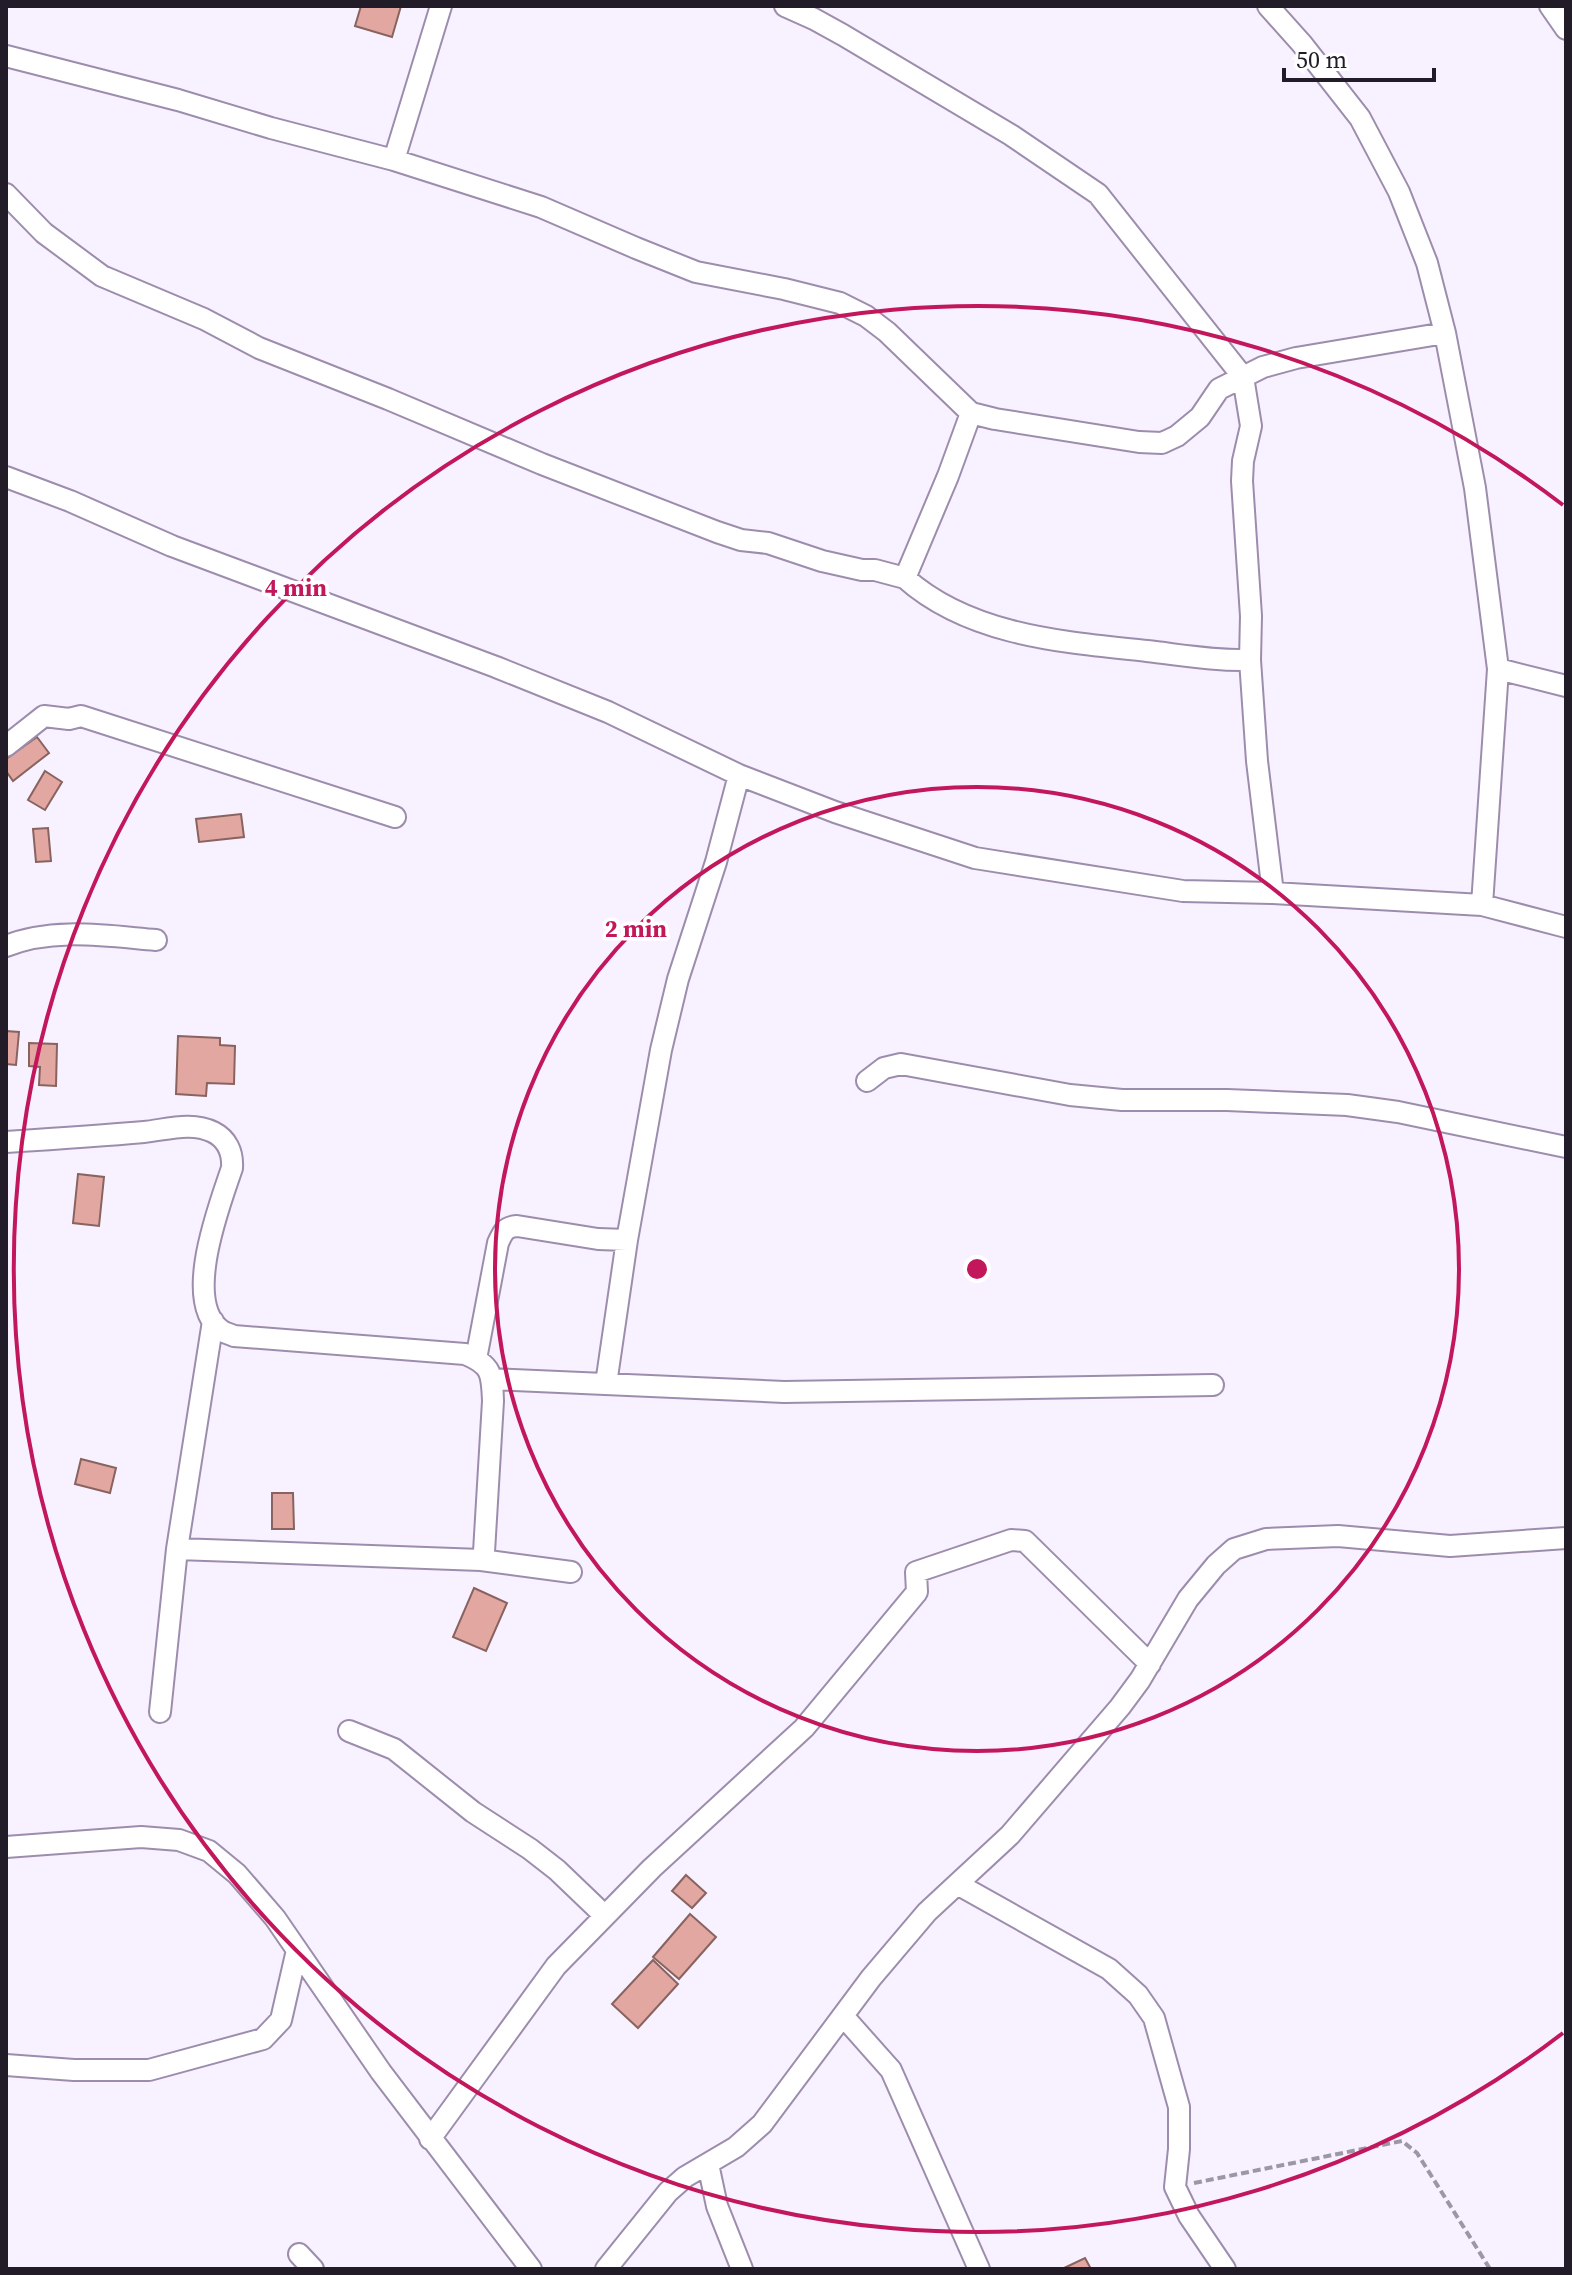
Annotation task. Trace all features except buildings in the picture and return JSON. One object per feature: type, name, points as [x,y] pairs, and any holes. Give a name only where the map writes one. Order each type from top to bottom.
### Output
[{"type":"street","points":[[394,160],[441,6]]},
{"type":"street","points":[[785,6],[843,35],[1011,135],[1098,194],[1243,377],[1251,426],[1242,481],[1251,616],[1250,660],[1258,776],[1273,893]]},
{"type":"street","points":[[1268,6],[1360,118],[1399,192],[1427,263],[1445,333],[1475,488],[1498,669],[1482,905]]},
{"type":"street","points":[[1550,6],[1566,29]]},
{"type":"street","points":[[6,56],[394,160],[541,207],[696,272],[840,303],[866,316],[887,332],[971,413],[995,419],[1162,443],[1177,436],[1200,417],[1219,389],[1263,367],[1296,358],[1445,333]]},
{"type":"street","points":[[6,194],[44,233],[102,276],[204,319],[259,348],[717,532],[741,540],[768,543],[822,561],[905,578],[925,596],[964,616],[1015,632],[1113,649],[1198,659],[1250,660]]},
{"type":"street","points":[[905,578],[971,413]]},
{"type":"street","points":[[6,477],[70,501],[172,546],[580,701],[739,775],[850,817],[975,858],[1183,891],[1482,905],[1566,927]]},
{"type":"street","points":[[1498,669],[1566,686]]},
{"type":"street","points":[[6,746],[44,716],[69,719],[81,716],[395,817]]},
{"type":"street","points":[[606,1384],[627,1240],[661,1050],[678,979],[716,862],[739,775]]},
{"type":"street","points":[[6,945],[29,938],[78,934],[156,940]]},
{"type":"street","points":[[867,1081],[884,1068],[901,1064],[1002,1084],[1122,1100],[1347,1105],[1398,1112],[1566,1147]]},
{"type":"street","points":[[6,1142],[198,1127],[210,1130],[228,1146],[233,1156],[208,1245],[203,1292],[206,1309],[221,1331],[234,1336],[465,1354],[483,1362],[492,1379],[493,1401],[481,1560]]},
{"type":"street","points":[[476,1359],[498,1243],[503,1231],[517,1226],[598,1239],[627,1240]]},
{"type":"street","points":[[160,1712],[177,1549],[213,1321]]},
{"type":"street","points":[[492,1379],[784,1392],[1213,1385]]},
{"type":"street","points":[[606,2269],[668,2192],[685,2177],[736,2147],[762,2124],[871,1978],[927,1912],[1010,1835],[1120,1707],[1150,1664],[1188,1599],[1216,1565],[1234,1549],[1266,1539],[1338,1536],[1450,1546],[1566,1538]]},
{"type":"street","points":[[430,2139],[556,1966],[652,1868],[804,1728],[917,1592],[916,1572],[1011,1540],[1025,1541],[1150,1664]]},
{"type":"street","points":[[177,1549],[481,1560],[571,1572]]},
{"type":"street","points":[[349,1731],[394,1749],[473,1812],[548,1863],[604,1915]]},
{"type":"street","points":[[6,1847],[141,1837],[179,1840],[209,1851],[237,1874],[275,1918],[381,2072],[531,2269]]},
{"type":"street","points":[[959,1885],[1109,1969],[1138,1995],[1154,2018],[1179,2107],[1175,2187],[1189,2216],[1225,2269]]},
{"type":"street","points":[[6,2065],[74,2070],[149,2070],[263,2039],[281,2020],[297,1950]]},
{"type":"street","points":[[843,2016],[891,2070],[979,2269]]},
{"type":"street","points":[[708,2164],[717,2206],[742,2269]]},
{"type":"path","points":[[1175,2187],[1402,2141],[1417,2153],[1490,2269]]}]
